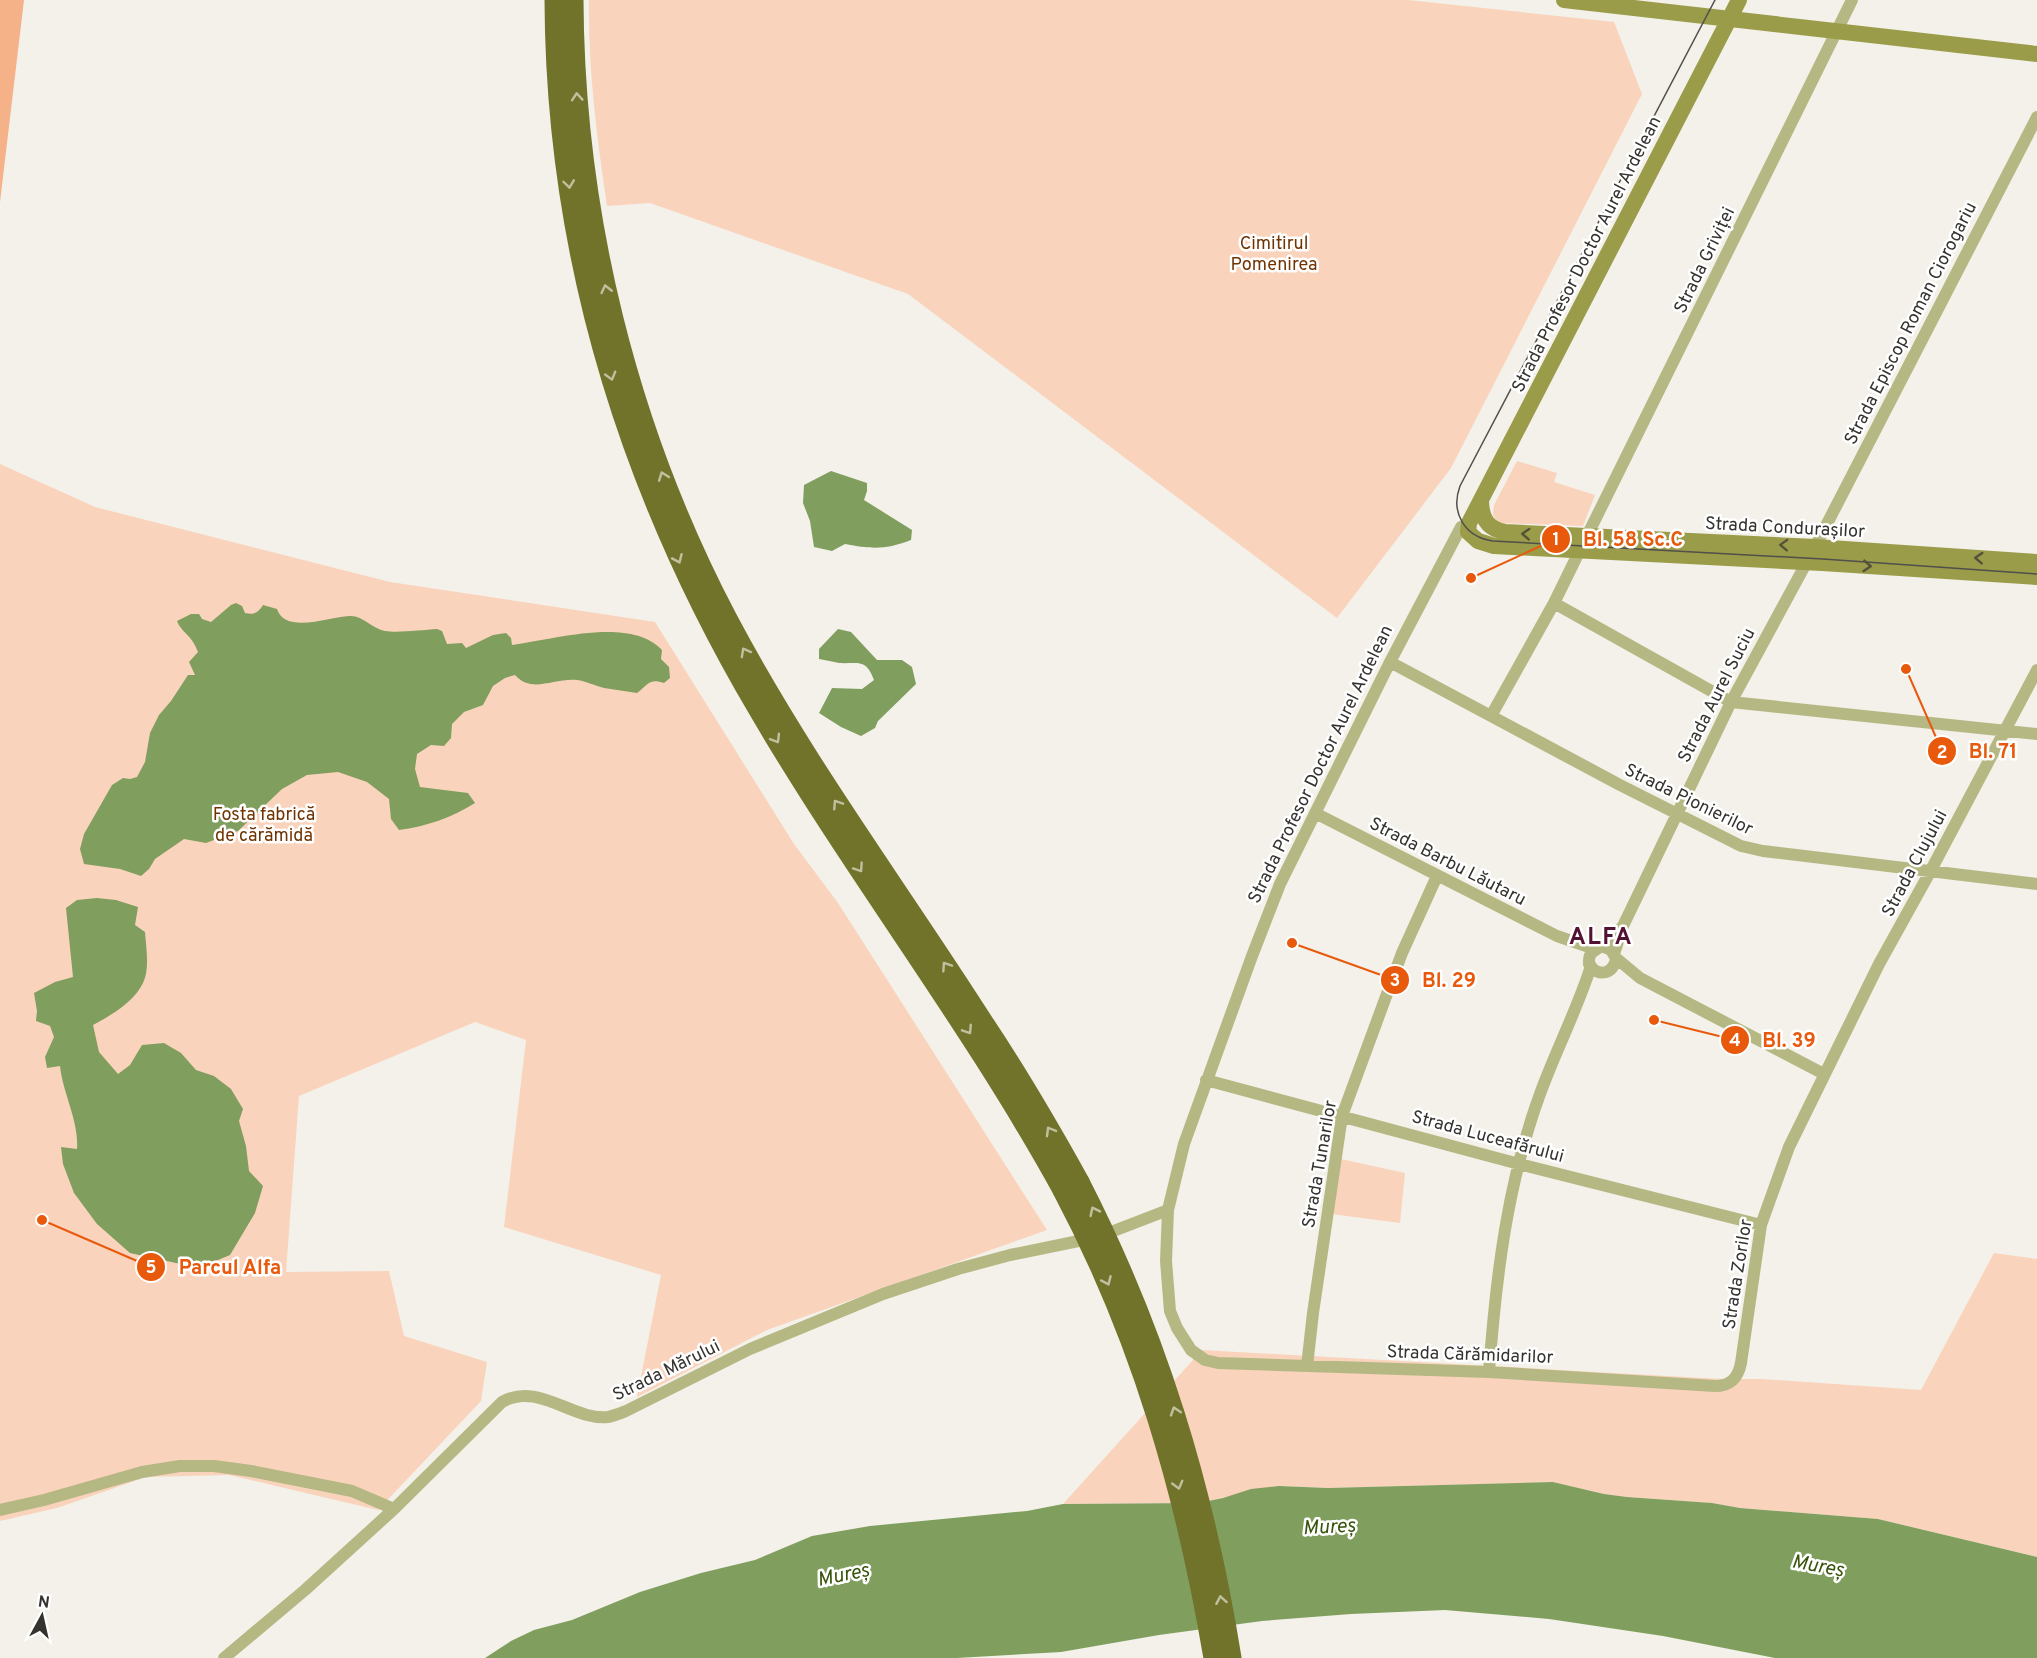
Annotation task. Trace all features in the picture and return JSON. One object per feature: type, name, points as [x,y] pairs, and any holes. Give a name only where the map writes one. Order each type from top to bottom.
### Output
[{"type":"highway","points":[[555,0],[561,114],[569,186],[589,293],[611,379],[639,463],[680,563],[711,626],[767,707],[800,762],[988,1029],[1034,1103],[1071,1186],[1152,1398],[1188,1523],[1214,1658]]},
{"type":"highway","points":[[573,0],[575,69],[586,176],[606,291],[629,375],[660,469],[696,555],[767,707]]},
{"type":"highway","points":[[1071,1186],[1128,1285],[1159,1362],[1200,1500],[1232,1658]]},
{"type":"main road","points":[[1564,0],[2037,54]]},
{"type":"main road","name":"Strada Profesor Doctor Aurel Ardelean","points":[[1468,525],[1739,0]]},
{"type":"main road","name":"Strada Condurașilor","points":[[1481,500],[1484,519],[1500,532],[1583,543],[1806,563],[2037,577]]},
{"type":"main road","points":[[1468,525],[1469,534],[1478,541]]},
{"type":"main road","name":"Strada Condurașilor","points":[[1478,541],[1494,546],[1583,543],[1815,547],[2037,562]]},
{"type":"street","name":"Strada Griviței","points":[[1491,716],[1554,603],[1852,0]]},
{"type":"street","name":"Strada Episcop Roman Ciorogariu","points":[[1815,547],[2037,117]]},
{"type":"street","name":"Strada Profesor Doctor Aurel Ardelean","points":[[1205,1360],[1191,1350],[1177,1328],[1170,1311],[1166,1261],[1168,1210],[1184,1144],[1280,884],[1390,662],[1455,539],[1461,537],[1468,525]]},
{"type":"street","name":"Strada Condurașilor","points":[[1455,539],[1478,541]]},
{"type":"street","name":"Strada Aurel Suciu","points":[[1615,956],[1623,926],[1731,702],[1815,547]]},
{"type":"street","points":[[1554,603],[1731,702],[2037,734]]},
{"type":"street","name":"Strada Pionierilor","points":[[1390,662],[1620,786],[1750,849],[2037,884]]},
{"type":"street","name":"Strada Clujului","points":[[1824,1074],[1879,964],[2037,670]]},
{"type":"street","name":"Strada Barbu Lăutaru","points":[[1315,813],[1566,940],[1598,948]]},
{"type":"street","name":"Strada Tunarilor","points":[[1307,1366],[1342,1116],[1402,953],[1437,876]]},
{"type":"street","name":"Strada Aurel Suciu","points":[[1598,948],[1623,926]]},
{"type":"street","name":"Strada Barbu Lăutaru","points":[[1566,940],[1590,964]]},
{"type":"street","points":[[1489,1372],[1499,1256],[1519,1164],[1540,1094],[1581,997],[1590,964],[1590,954],[1598,948],[1611,950],[1640,978],[1824,1074]]},
{"type":"street","points":[[1581,997],[1613,968],[1615,956]]},
{"type":"street","points":[[1590,964],[1596,971],[1640,978]]},
{"type":"street","name":"Strada Zorilor","points":[[1733,1382],[1739,1374],[1741,1363],[1761,1225],[1789,1147],[1824,1074]]},
{"type":"street","name":"Strada Luceafărului","points":[[1206,1080],[1519,1164],[1761,1225]]},
{"type":"street","name":"Strada Mărului","points":[[224,1658],[305,1590],[394,1509],[494,1409],[510,1397],[531,1395],[594,1416],[608,1417],[626,1411],[750,1348],[884,1294],[958,1269],[1010,1255],[1098,1237],[1168,1210]]},
{"type":"street","name":"Strada Cărămidarilor","points":[[1205,1360],[1218,1363],[1489,1372],[1715,1386],[1733,1382]]},
{"type":"street","points":[[0,1510],[142,1472],[180,1466],[214,1466],[251,1471],[340,1488],[372,1498],[394,1509]]},
{"type":"green space","name":"Cimitirul Pomenirea","points":[[589,0],[1408,0],[1614,22],[1642,94],[1451,468],[1337,618],[908,294],[650,203],[607,206],[592,78]]},
{"type":"green space","points":[[1517,461],[1557,473],[1554,482],[1595,495],[1583,526],[1497,521],[1493,515],[1494,505]]},
{"type":"green space","name":"Fosta fabrică de cărămidă","points":[[0,464],[95,507],[390,582],[655,622],[794,844],[838,903],[1047,1230],[767,1330],[637,1397],[661,1275],[504,1227],[526,1040],[475,1022],[299,1096],[286,1272],[389,1271],[404,1336],[487,1362],[481,1401],[378,1510],[229,1475],[146,1477],[57,1508],[0,1521]]},
{"type":"green space","points":[[1341,1159],[1405,1173],[1400,1223],[1331,1214]]},
{"type":"green space","points":[[1994,1253],[2037,1259],[2037,1557],[1878,1519],[1627,1497],[1553,1482],[1328,1488],[1279,1486],[1198,1503],[1063,1504],[1202,1350],[1722,1379],[1762,1379],[1921,1390]]},
{"type":"shaded area","points":[[0,0],[24,0],[0,202]]},
{"type":"water","points":[[831,471],[867,483],[864,500],[912,530],[911,540],[894,546],[878,548],[845,544],[832,551],[814,547],[810,521],[803,503],[804,485]]},
{"type":"water","points":[[236,603],[242,606],[245,613],[256,613],[263,605],[277,609],[282,617],[289,621],[299,623],[351,616],[360,618],[385,631],[437,629],[442,631],[447,644],[462,643],[466,648],[493,635],[506,633],[511,638],[512,645],[590,633],[631,634],[648,640],[662,650],[661,659],[669,667],[670,678],[664,683],[652,682],[637,693],[604,688],[577,680],[528,684],[515,675],[505,678],[493,686],[483,705],[464,712],[452,724],[451,738],[444,746],[431,745],[417,754],[415,769],[420,787],[468,793],[475,803],[458,813],[429,824],[399,830],[391,819],[389,799],[367,782],[338,772],[307,775],[282,789],[238,831],[206,843],[184,839],[155,859],[141,876],[120,869],[84,864],[80,849],[84,834],[112,785],[123,778],[137,777],[145,762],[150,733],[159,715],[188,675],[195,675],[189,662],[198,652],[177,621],[191,614],[199,614],[202,619],[211,622]]},
{"type":"water","points":[[838,629],[851,632],[877,660],[902,660],[912,667],[916,684],[878,721],[875,728],[861,736],[819,713],[832,688],[862,689],[874,680],[864,665],[819,659],[819,649]]},
{"type":"water","points":[[97,898],[116,900],[138,907],[135,925],[145,932],[147,958],[145,977],[139,990],[121,1008],[93,1025],[99,1052],[118,1074],[130,1065],[142,1045],[164,1043],[181,1053],[196,1070],[214,1076],[231,1089],[243,1109],[239,1121],[246,1146],[249,1171],[263,1186],[255,1213],[230,1255],[199,1268],[130,1253],[97,1224],[74,1193],[63,1164],[61,1147],[77,1149],[76,1128],[60,1066],[47,1068],[45,1057],[54,1037],[50,1026],[36,1021],[34,993],[55,982],[73,977],[66,908],[77,900]]},
{"type":"water","name":"Mureș","points":[[1553,1482],[1627,1497],[1878,1519],[2037,1557],[2037,1658],[1775,1658],[1663,1636],[1549,1619],[1445,1610],[1262,1621],[1159,1635],[1061,1652],[957,1658],[485,1658],[511,1641],[534,1630],[572,1620],[640,1592],[701,1573],[755,1560],[812,1536],[870,1526],[1027,1511],[1063,1504],[1198,1503],[1251,1489],[1279,1486],[1328,1488]]},
{"type":"tram line","points":[[1715,0],[1460,486],[1457,505],[1462,522],[1475,535],[1493,541],[1823,559],[2037,574]]},
{"type":"place","name":"Bl. 58 Sc.C","points":[[1471,578]]},
{"type":"place","name":"Bl. 71","points":[[1906,669]]},
{"type":"place","name":"Bl. 29","points":[[1292,943]]},
{"type":"place","name":"Bl. 39","points":[[1654,1020]]},
{"type":"place","name":"Parcul Alfa","points":[[42,1220]]},
{"type":"district","name":"ALFA","points":[[1601,936]]}]
